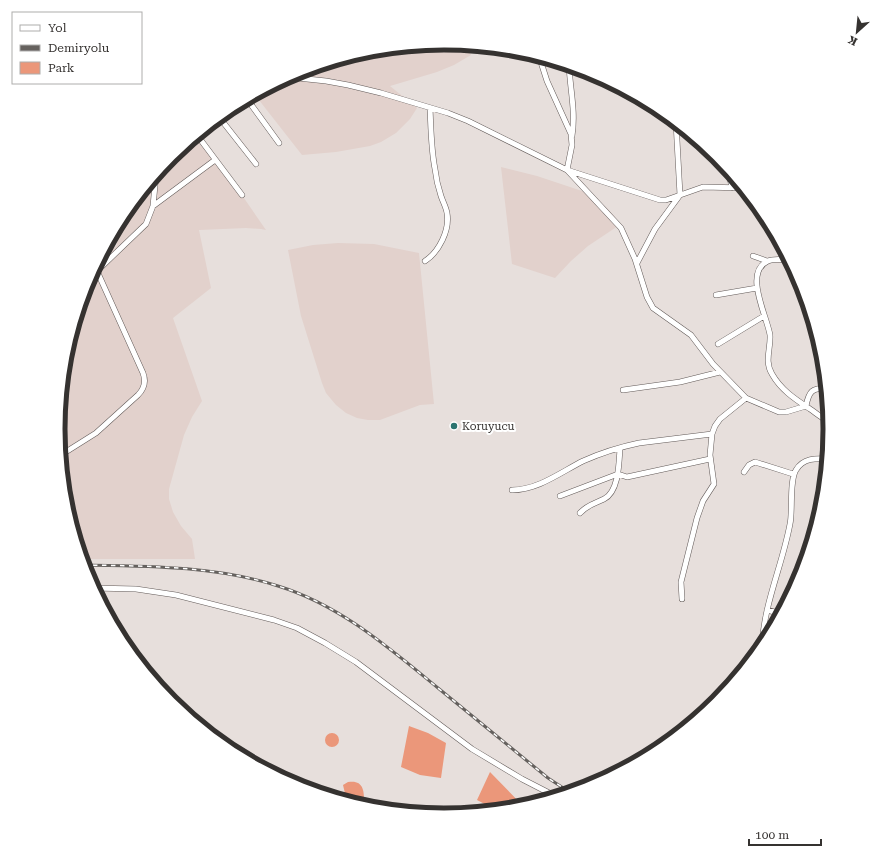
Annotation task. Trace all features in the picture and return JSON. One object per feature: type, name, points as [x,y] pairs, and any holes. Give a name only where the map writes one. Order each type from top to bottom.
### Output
[{"type":"street","points":[[541,63],[547,81],[572,138]]},
{"type":"street","points":[[567,170],[572,145],[574,107],[569,71]]},
{"type":"street","points":[[301,78],[348,85],[382,93],[430,108],[468,121],[567,170],[660,200],[666,200],[703,187],[738,188]]},
{"type":"street","points":[[250,104],[279,143]]},
{"type":"street","points":[[425,261],[430,258],[439,245],[447,221],[447,212],[435,172],[430,108]]},
{"type":"street","points":[[223,122],[256,164]]},
{"type":"street","points":[[637,263],[655,229],[680,195],[676,128]]},
{"type":"street","points":[[200,139],[242,196]]},
{"type":"street","points":[[153,206],[215,160]]},
{"type":"street","points":[[567,170],[621,228],[637,263],[646,297],[651,304],[664,316],[691,335],[720,372],[746,398],[779,412],[786,412],[806,406]]},
{"type":"street","points":[[730,179],[732,188]]},
{"type":"street","points":[[102,266],[146,224],[153,206],[155,184]]},
{"type":"street","points":[[753,256],[767,261],[784,260]]},
{"type":"street","points":[[767,261],[759,272],[757,288],[770,336],[768,362],[770,371],[785,392],[824,418]]},
{"type":"street","points":[[66,451],[96,433],[138,395],[143,388],[143,373],[98,274]]},
{"type":"street","points":[[716,295],[757,288]]},
{"type":"street","points":[[718,344],[764,316]]},
{"type":"street","points":[[623,390],[680,382],[720,372]]},
{"type":"street","points":[[806,406],[808,396],[818,388],[822,388]]},
{"type":"street","points":[[682,598],[681,582],[696,518],[714,484],[710,459],[712,434],[720,419],[746,398]]},
{"type":"street","points":[[512,490],[531,488],[585,460],[620,448],[639,443],[712,434]]},
{"type":"street","points":[[580,513],[588,505],[605,499],[610,495],[618,474],[620,448]]},
{"type":"street","points":[[763,635],[764,620],[790,524],[793,474],[800,465],[806,461],[814,458],[823,459]]},
{"type":"street","points":[[560,496],[618,474],[627,477],[710,459]]},
{"type":"street","points":[[744,472],[747,467],[755,462],[793,474]]},
{"type":"street","points":[[100,588],[136,589],[176,595],[274,620],[297,628],[336,649],[363,666],[472,749],[549,794]]},
{"type":"street","points":[[767,610],[777,613]]},
{"type":"shaded area","points":[[420,51],[469,51],[471,55],[454,65],[437,72],[390,86],[417,108],[410,119],[396,133],[381,142],[370,146],[336,152],[302,155],[258,99],[299,79],[323,70],[370,57]]},
{"type":"shaded area","points":[[202,137],[266,230],[246,228],[199,230],[211,288],[173,318],[202,401],[192,417],[184,435],[169,489],[169,499],[173,512],[181,526],[192,539],[195,559],[88,559],[72,504],[68,479],[65,430],[68,380],[72,355],[85,308],[94,284],[109,252],[117,245],[116,240],[143,198],[176,161]]},
{"type":"shaded area","points":[[501,167],[537,176],[585,192],[607,208],[621,224],[588,246],[555,278],[512,264]]},
{"type":"shaded area","points":[[338,243],[374,244],[419,253],[434,404],[420,405],[380,420],[368,420],[357,418],[346,413],[336,405],[326,393],[301,316],[288,250],[313,245]]},
{"type":"green space","points":[[409,726],[428,733],[446,743],[441,778],[420,775],[401,767]]},
{"type":"green space","points":[[329,733],[335,733],[339,737],[339,743],[335,747],[329,747],[325,743],[325,737]]},
{"type":"green space","points":[[490,772],[519,802],[489,806],[477,800]]},
{"type":"green space","points":[[348,782],[354,782],[361,785],[364,793],[364,800],[346,796],[343,785]]},
{"type":"railway","points":[[90,565],[182,568],[231,574],[255,579],[301,594],[343,616],[382,643],[548,778],[565,789]]},
{"type":"place","name":"Koruyucu","points":[[454,426]]}]
